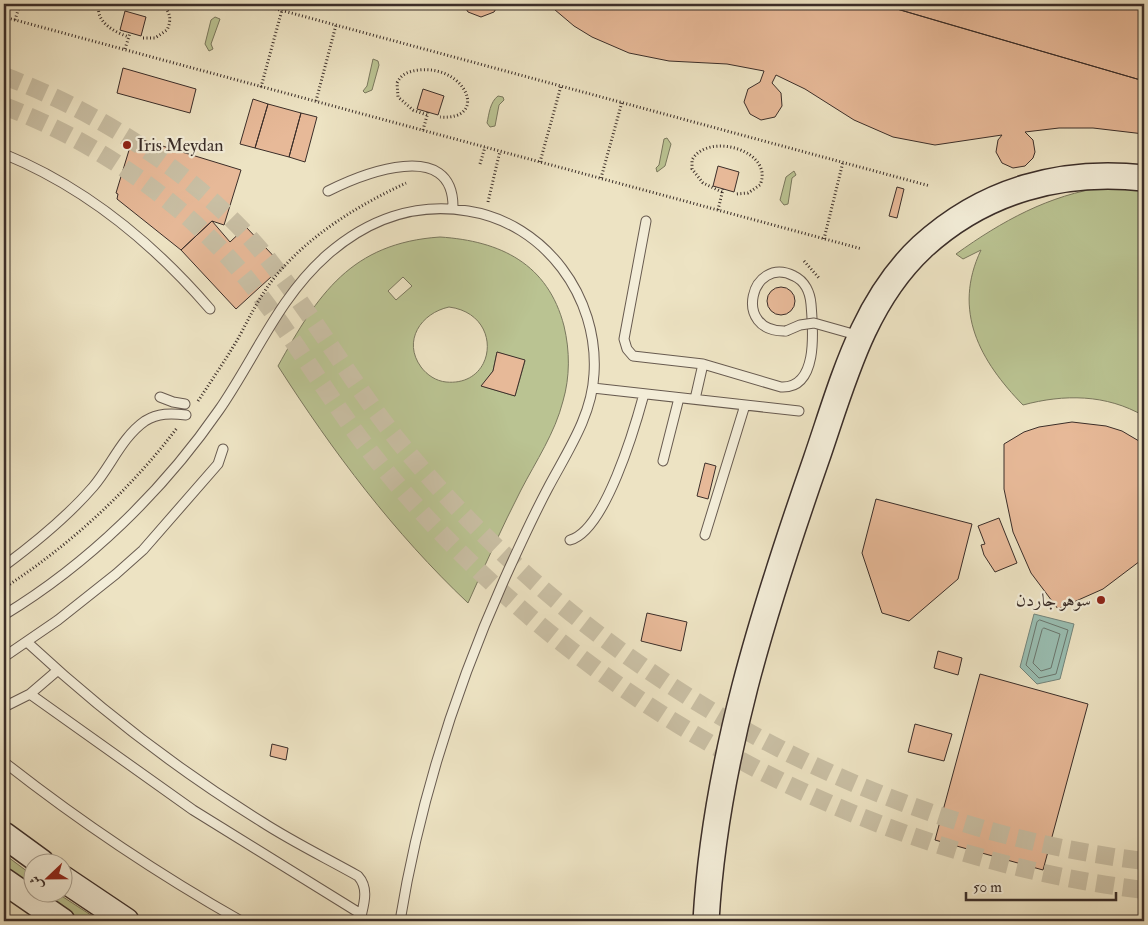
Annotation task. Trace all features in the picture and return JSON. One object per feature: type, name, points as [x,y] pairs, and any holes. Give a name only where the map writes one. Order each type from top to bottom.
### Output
[{"type":"main road","points":[[706,921],[713,836],[721,789],[742,696],[800,506],[860,336],[886,289],[903,267],[935,236],[964,214],[1004,194],[1038,183],[1092,175],[1144,178]]},
{"type":"main road","points":[[4,835],[27,852]]},
{"type":"main road","points":[[4,881],[62,921]]},
{"type":"main road","points":[[72,885],[126,921]]},
{"type":"lane","points":[[4,154],[56,180],[119,221],[170,266],[210,309]]},
{"type":"lane","points":[[328,191],[374,172],[418,165],[432,170],[444,180],[451,193],[453,208]]},
{"type":"lane","points":[[4,615],[77,563],[108,536],[166,477],[218,411],[291,295],[308,273],[328,254],[356,233],[389,217],[417,210],[453,208],[484,215],[515,227],[533,239],[550,253],[576,288],[591,329],[594,351],[593,388],[579,430],[518,548],[469,666],[430,787],[414,849],[400,921]]},
{"type":"lane","points":[[646,220],[624,339],[627,349],[638,358],[703,364],[781,387],[794,386],[804,378],[812,343],[810,299],[804,283],[797,277],[780,272],[764,278],[757,284],[752,300],[752,309],[762,324],[769,329],[786,331],[800,325],[814,323],[860,336]]},
{"type":"lane","points":[[694,399],[703,364]]},
{"type":"lane","points":[[593,388],[799,411]]},
{"type":"lane","points":[[570,540],[587,531],[604,502],[627,449],[644,394]]},
{"type":"lane","points":[[160,397],[188,409]]},
{"type":"lane","points":[[663,461],[679,398]]},
{"type":"lane","points":[[705,535],[745,405]]},
{"type":"lane","points":[[4,566],[73,508],[92,488],[118,450],[145,422],[161,414],[188,409]]},
{"type":"lane","points":[[4,657],[28,642],[87,598],[143,550],[218,464],[223,449]]},
{"type":"lane","points":[[28,642],[58,670],[130,730],[185,771],[263,823],[358,876],[365,886],[361,918],[193,810],[30,694]]},
{"type":"lane","points":[[4,707],[30,694],[58,670]]},
{"type":"lane","points":[[4,762],[102,836],[241,921]]},
{"type":"lane","points":[[445,921],[457,921]]},
{"type":"path","points":[[15,20],[20,4]]},
{"type":"path","points":[[100,4],[99,14],[104,22],[116,31],[130,35],[125,50]]},
{"type":"path","points":[[143,38],[155,38],[167,30],[170,19],[167,8],[162,4]]},
{"type":"path","points":[[258,4],[930,186]]},
{"type":"path","points":[[262,86],[282,10]]},
{"type":"path","points":[[4,17],[862,249]]},
{"type":"path","points":[[316,101],[336,25]]},
{"type":"path","points":[[422,130],[427,114],[413,110],[398,97],[397,83],[407,73],[426,70],[440,72],[452,77],[464,87],[468,98],[465,108],[452,116],[440,117]]},
{"type":"path","points":[[540,162],[561,86]]},
{"type":"path","points":[[601,178],[622,102]]},
{"type":"path","points":[[480,164],[484,147]]},
{"type":"path","points":[[718,210],[723,190],[702,182],[692,170],[692,160],[702,150],[722,147],[735,148],[760,164],[764,174],[760,185],[748,193],[736,194]]},
{"type":"path","points":[[484,215],[500,151]]},
{"type":"path","points":[[824,239],[843,162]]},
{"type":"path","points":[[188,409],[219,369],[261,297],[288,262],[324,230],[406,183]]},
{"type":"path","points":[[4,588],[97,515],[150,460],[180,424]]},
{"type":"green space","points":[[215,17],[220,19],[211,44],[213,49],[209,51],[205,44],[211,20]]},
{"type":"green space","points":[[373,59],[378,61],[379,65],[372,90],[365,93],[363,91],[367,86]]},
{"type":"green space","points":[[498,96],[503,97],[504,100],[499,105],[495,126],[490,127],[487,123],[489,112],[493,101]]},
{"type":"green space","points":[[667,138],[671,144],[665,166],[657,172],[656,168],[659,165],[664,139]]},
{"type":"green space","points":[[794,171],[796,175],[792,178],[788,204],[784,205],[780,200],[786,177]]},
{"type":"green space","points":[[1105,187],[1144,189],[1144,416],[1115,403],[1085,398],[1054,399],[1023,405],[994,371],[983,353],[975,334],[970,314],[969,294],[973,272],[981,250],[963,259],[956,254],[1009,220],[1027,211],[1065,196]]},
{"type":"green space","points":[[440,237],[462,239],[502,251],[519,260],[534,272],[546,286],[557,305],[566,335],[568,373],[560,413],[507,518],[468,603],[415,549],[366,491],[320,429],[278,366],[308,316],[323,295],[341,277],[360,261],[409,241]],"holes":[[[403,277],[412,286],[396,300],[388,291]],[[449,307],[467,312],[479,322],[486,335],[487,349],[484,362],[476,373],[463,381],[446,382],[435,379],[423,370],[416,357],[413,348],[417,330],[430,315]],[[497,352],[525,361],[515,396],[482,386],[493,371]]]},
{"type":"green space","points":[[4,854],[22,868],[22,881],[4,868]]},
{"type":"green space","points":[[52,902],[71,902],[100,921],[80,921]]},
{"type":"water","points":[[1034,614],[1074,624],[1060,679],[1037,684],[1020,667]]},
{"type":"building","points":[[463,4],[499,4],[494,12],[481,17],[468,12]]},
{"type":"building","points":[[548,4],[880,4],[1144,81],[1144,134],[1093,128],[1059,128],[1025,132],[1033,140],[1035,152],[1033,158],[1025,166],[1013,168],[1002,163],[996,152],[998,140],[1002,135],[935,145],[893,137],[854,120],[805,89],[776,75],[772,83],[781,93],[782,106],[775,117],[761,120],[750,114],[744,102],[748,89],[760,82],[764,71],[727,64],[669,61],[629,53],[592,37],[574,26]]},
{"type":"building","points":[[880,4],[1144,4],[1144,81],[941,22]]},
{"type":"building","points":[[125,11],[146,17],[141,36],[120,30]]},
{"type":"building","points":[[123,68],[196,89],[190,113],[117,93]]},
{"type":"building","points":[[423,89],[444,96],[438,115],[417,109]]},
{"type":"building","points":[[253,99],[268,104],[255,148],[240,144]]},
{"type":"building","points":[[268,104],[301,113],[289,157],[255,148]]},
{"type":"building","points":[[301,113],[317,117],[305,162],[289,157]]},
{"type":"building","points":[[133,137],[241,170],[224,225],[212,221],[181,250],[117,199],[118,194],[116,193]]},
{"type":"building","points":[[718,166],[739,172],[734,192],[713,186]]},
{"type":"building","points":[[897,187],[904,189],[897,218],[889,216]]},
{"type":"building","points":[[212,221],[230,242],[246,227],[283,266],[236,309],[181,250]]},
{"type":"building","points":[[781,287],[791,291],[795,301],[791,311],[781,315],[771,311],[767,301],[771,291]]},
{"type":"building","points":[[497,352],[525,360],[515,396],[481,386],[493,371]]},
{"type":"building","points":[[1072,422],[1106,426],[1122,431],[1144,444],[1144,558],[1103,589],[1058,609],[1031,573],[1013,532],[1004,489],[1004,444],[1024,432],[1039,427]]},
{"type":"building","points":[[705,463],[716,466],[708,499],[697,496]]},
{"type":"building","points":[[876,499],[972,524],[958,579],[909,621],[882,613],[862,553]]},
{"type":"building","points":[[999,518],[1017,563],[995,572],[984,555],[981,545],[985,544],[978,526]]},
{"type":"building","points":[[647,613],[687,622],[681,651],[641,641]]},
{"type":"building","points":[[938,651],[962,658],[958,675],[934,668]]},
{"type":"building","points":[[980,674],[1088,704],[1043,870],[935,840]]},
{"type":"building","points":[[915,724],[952,734],[944,761],[908,752]]},
{"type":"building","points":[[272,744],[288,748],[286,760],[270,756]]},
{"type":"tunnel","points":[[4,76],[80,110],[117,131],[187,179],[219,207],[249,237],[275,268],[400,443],[473,524],[553,598],[640,665],[733,723],[830,773],[932,813],[1037,842],[1144,861]]},
{"type":"tunnel","points":[[4,106],[74,138],[107,157],[170,202],[199,228],[251,284],[376,459],[451,543],[533,620],[623,688],[719,748],[820,799],[925,840],[1033,871],[1144,890]]},
{"type":"place","name":"Iris Meydan","points":[[127,145]]},
{"type":"place","name":"سوهو جاردن","points":[[1101,600]]}]
